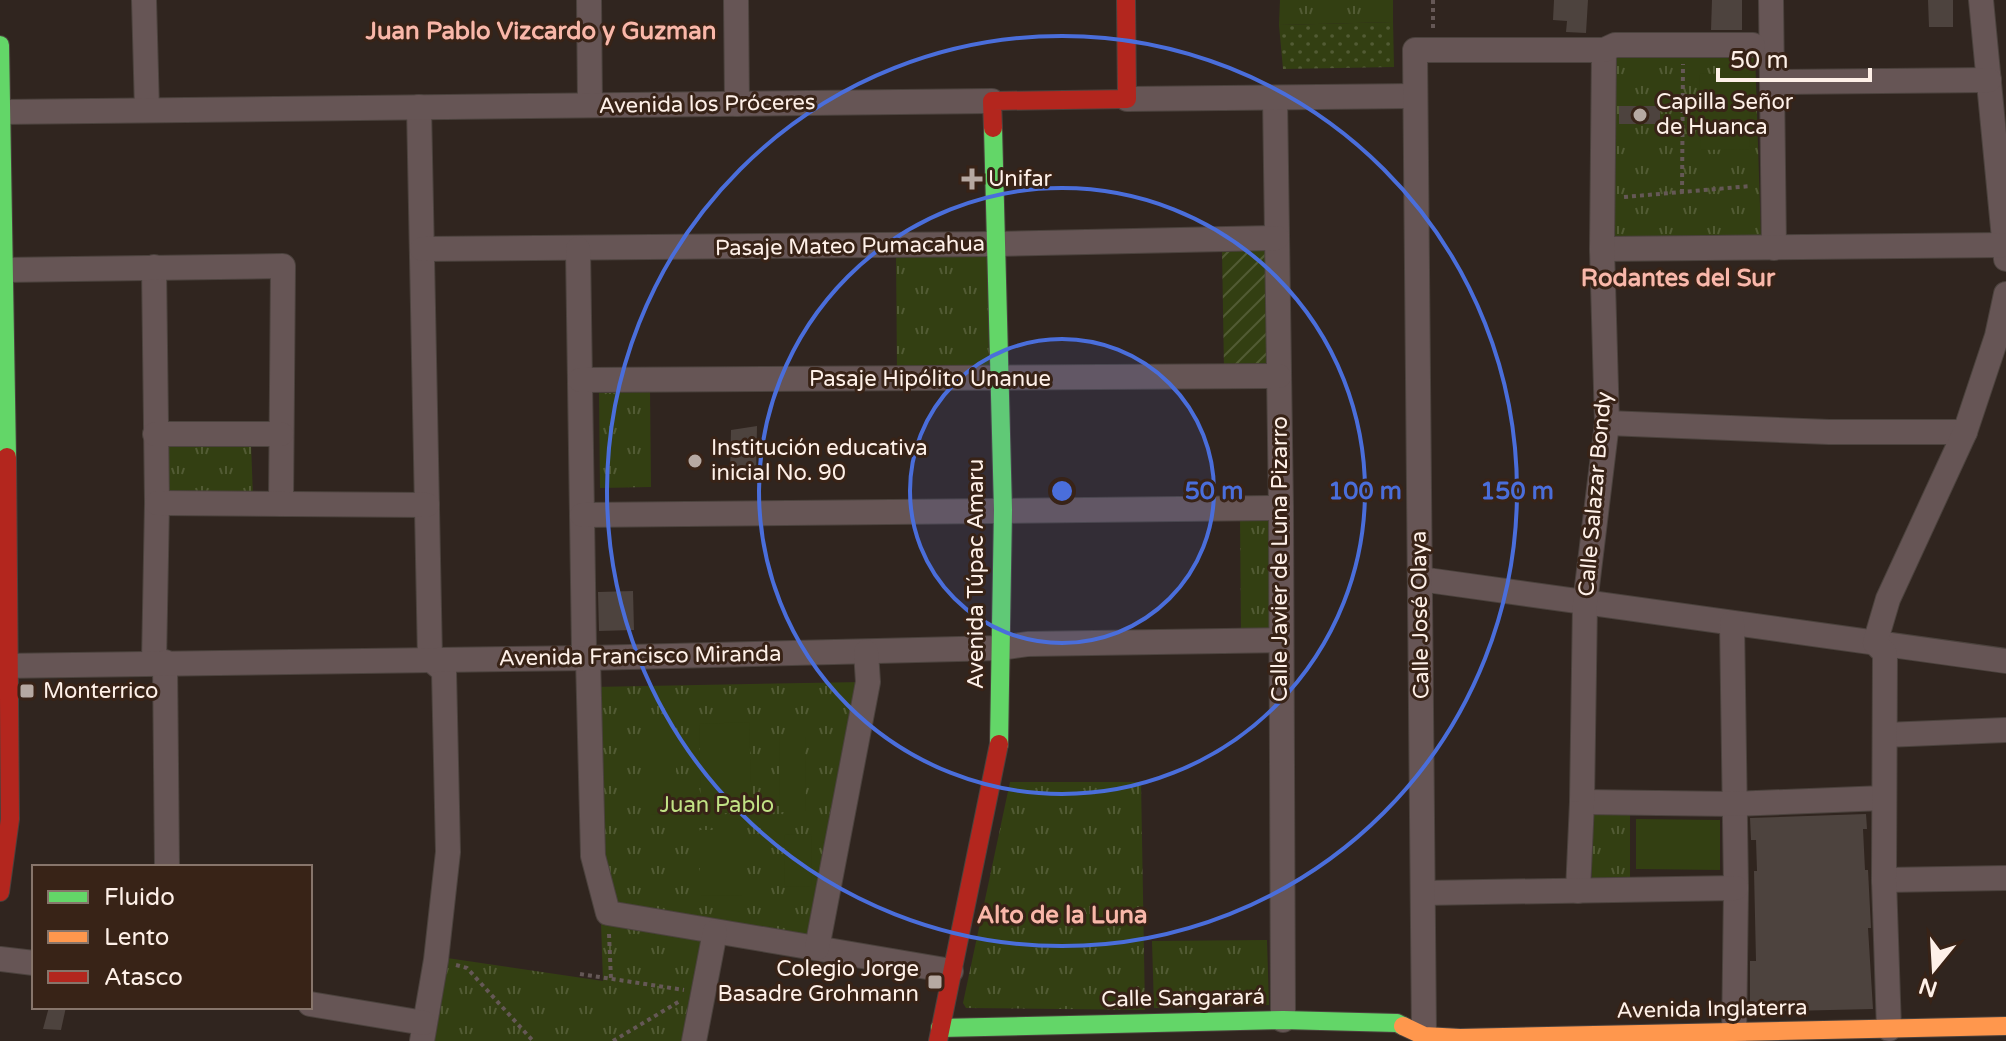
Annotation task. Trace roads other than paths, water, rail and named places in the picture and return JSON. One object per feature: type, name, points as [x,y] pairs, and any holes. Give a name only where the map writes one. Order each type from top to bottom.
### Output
[{"type":"street","points":[[144,0],[147,110]]},
{"type":"street","points":[[589,0],[590,105]]},
{"type":"street","points":[[736,0],[737,104]]},
{"type":"street","points":[[1126,0],[1127,99]]},
{"type":"street","points":[[1771,0],[1774,248]]},
{"type":"street","points":[[1602,249],[2005,252],[1981,0]]},
{"type":"street","points":[[0,45],[5,665],[10,819],[0,892]]},
{"type":"street","points":[[1604,50],[1615,45],[1753,45]]},
{"type":"street","name":"Calle José Olaya","points":[[1425,1038],[1414,96],[1424,50],[1604,50]]},
{"type":"street","name":"Calle Salazar Bondy","points":[[1578,891],[1585,603],[1607,423],[1602,249],[1604,50]]},
{"type":"street","points":[[1772,82],[1989,80]]},
{"type":"street","name":"Avenida los Próceres","points":[[0,112],[1414,96]]},
{"type":"street","name":"Calle Javier de Luna Pizarro","points":[[1275,98],[1281,508],[1283,1020]]},
{"type":"street","name":"Avenida Túpac Amaru","points":[[939,1034],[999,750],[1003,510],[992,101]]},
{"type":"street","points":[[312,1004],[423,1032],[436,960],[448,836],[444,671],[430,659],[419,107]]},
{"type":"street","name":"Pasaje Mateo Pumacahua","points":[[422,249],[1277,238]]},
{"type":"street","points":[[578,249],[584,649],[588,658],[593,856],[608,913],[951,971]]},
{"type":"street","points":[[3,270],[283,266],[281,504]]},
{"type":"street","points":[[154,267],[155,434],[167,865]]},
{"type":"street","points":[[1875,643],[1888,599],[1965,432],[1997,336],[2006,294]]},
{"type":"street","name":"Pasaje Hipólito Unanue","points":[[580,380],[1279,376]]},
{"type":"street","points":[[1607,423],[1829,432],[1965,432]]},
{"type":"street","points":[[155,434],[281,434]]},
{"type":"street","points":[[157,503],[427,505]]},
{"type":"street","points":[[582,515],[1281,508]]},
{"type":"street","points":[[1420,579],[2006,661]]},
{"type":"street","points":[[1732,623],[1735,1037]]},
{"type":"street","name":"Avenida Francisco Miranda","points":[[5,665],[588,658],[1000,648],[1028,644],[1280,640]]},
{"type":"street","points":[[1875,643],[1885,653],[1884,880],[1889,1029]]},
{"type":"street","points":[[817,948],[868,682],[866,652]]},
{"type":"street","points":[[1885,735],[2006,730]]},
{"type":"street","points":[[1582,802],[1733,804],[1884,798]]},
{"type":"street","points":[[1884,880],[2006,878]]},
{"type":"street","points":[[1423,893],[1736,888]]},
{"type":"street","points":[[694,1041],[700,992],[715,932]]},
{"type":"street","points":[[0,959],[32,963]]},
{"type":"street","name":"Calle Sangarará","points":[[939,1034],[1283,1020],[1397,1023],[1425,1038]]},
{"type":"street","name":"Avenida Inglaterra","points":[[1425,1038],[1735,1037],[2006,1026]]},
{"type":"place","name":"Capilla Señor de Huanca","points":[[1640,115]]},
{"type":"place","name":"Unifar","points":[[972,179]]},
{"type":"place","name":"Institución educativa inicial No. 90","points":[[695,461]]},
{"type":"place","name":"Monterrico","points":[[27,691]]},
{"type":"place","name":"Colegio Jorge Basadre Grohmann","points":[[935,982]]},
{"type":"district","name":"Juan Pablo Vizcardo y Guzman","points":[[541,31]]},
{"type":"district","name":"Rodantes del Sur","points":[[1678,278]]},
{"type":"district","name":"Alto de la Luna","points":[[1062,915]]},
{"type":"park label","name":"Juan Pablo","points":[[717,805]]}]
